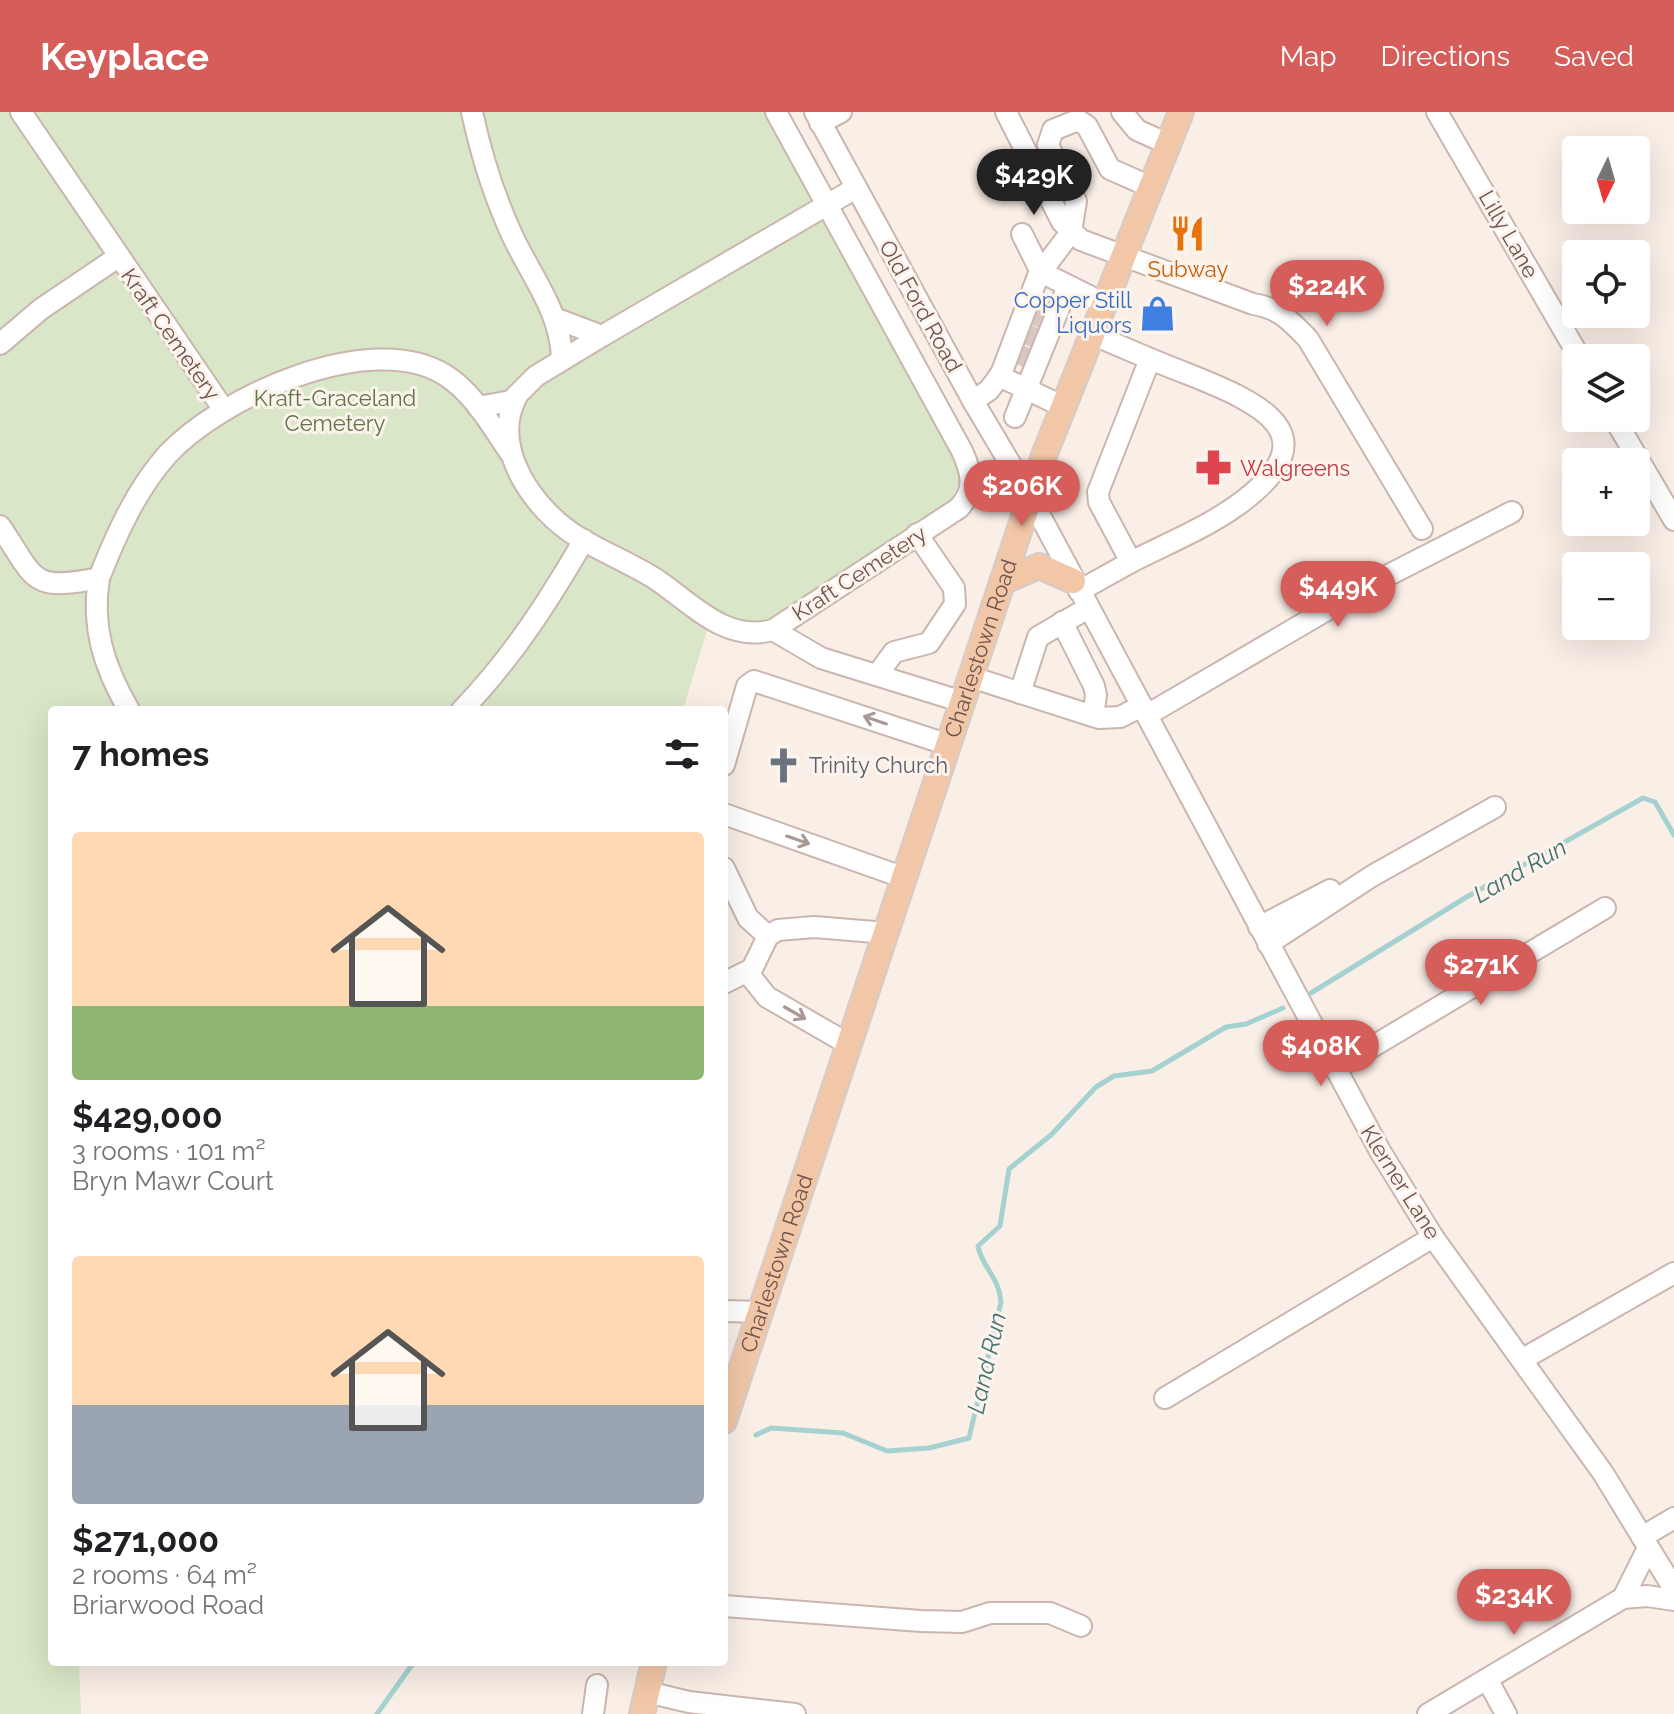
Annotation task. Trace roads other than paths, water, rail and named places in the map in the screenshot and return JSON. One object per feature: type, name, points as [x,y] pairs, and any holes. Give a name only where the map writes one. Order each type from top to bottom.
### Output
[{"type":"main road","name":"Charlestown Road","points":[[728,1410],[1030,497],[1181,112]]},
{"type":"main road","points":[[1002,582],[1039,566],[1080,593]]},
{"type":"main road","points":[[645,1703],[653,1666]]},
{"type":"street","name":"Kraft Cemetery","points":[[21,112],[224,410]]},
{"type":"street","points":[[472,112],[490,180],[510,231],[557,319],[562,359]]},
{"type":"street","name":"Kraft Cemetery","points":[[127,706],[112,682],[100,647],[96,597],[99,578],[128,512],[150,477],[186,437],[224,410],[304,374],[345,364],[385,361],[412,361],[436,369],[455,382],[478,407],[543,506],[561,525],[655,579],[728,629],[746,633],[773,630],[967,499],[971,489],[970,468],[776,112]]},
{"type":"street","points":[[817,117],[841,112]]},
{"type":"street","points":[[1088,112],[1127,177]]},
{"type":"street","points":[[1122,112],[1143,122],[1168,144]]},
{"type":"street","name":"Lilly Lane","points":[[1437,112],[1572,344]]},
{"type":"street","points":[[1010,113],[1062,222],[1081,240],[1253,304],[1278,309],[1308,339],[1422,529]]},
{"type":"street","name":"Old Ford Road","points":[[817,117],[973,401],[1030,497]]},
{"type":"street","points":[[1041,272],[1071,232],[1076,201],[1048,145],[1053,130],[1070,120],[1083,122],[1110,169],[1151,187]]},
{"type":"street","points":[[511,454],[509,421],[516,398],[530,381],[562,359],[856,188]]},
{"type":"street","points":[[973,401],[1025,357],[1037,327],[1041,272],[1022,234]]},
{"type":"street","name":"Kraft Cemetery","points":[[0,344],[41,309],[118,257]]},
{"type":"street","points":[[1041,272],[1105,304]]},
{"type":"street","points":[[1015,417],[1027,389],[1025,357],[1037,327],[1068,286]]},
{"type":"street","points":[[557,319],[602,336]]},
{"type":"street","points":[[1020,693],[1038,637],[1062,622],[1080,593],[1238,504],[1267,478],[1282,454],[1279,426],[1259,406],[1092,334]]},
{"type":"street","points":[[1131,562],[1098,495],[1150,359]]},
{"type":"street","points":[[999,376],[1064,407]]},
{"type":"street","points":[[478,407],[495,406],[516,398]]},
{"type":"street","points":[[1622,432],[1674,520]]},
{"type":"street","name":"Klerner Lane","points":[[1030,497],[1335,1069],[1433,1237],[1523,1359],[1674,1589]]},
{"type":"street","points":[[971,677],[1093,716],[1110,719],[1144,710],[1373,583],[1512,512]]},
{"type":"street","points":[[0,526],[23,565],[37,580],[56,585],[99,578]]},
{"type":"street","points":[[877,675],[894,652],[929,643],[955,604],[954,588],[917,534]]},
{"type":"street","points":[[466,706],[499,672],[534,626],[584,540]]},
{"type":"street","points":[[1062,622],[1094,686],[1093,716]]},
{"type":"street","points":[[773,630],[821,658],[963,702]]},
{"type":"street","points":[[728,751],[747,686],[754,681],[949,745]]},
{"type":"street","points":[[1264,935],[1495,807]]},
{"type":"street","points":[[728,815],[905,878]]},
{"type":"street","points":[[1264,935],[1360,874]]},
{"type":"street","points":[[728,876],[748,918],[768,936]]},
{"type":"street","points":[[1335,1069],[1605,908]]},
{"type":"street","points":[[728,981],[755,965],[768,936],[778,930],[814,927],[887,933]]},
{"type":"street","points":[[747,972],[767,997],[850,1045]]},
{"type":"street","points":[[1165,1398],[1433,1237]]},
{"type":"street","points":[[1523,1359],[1674,1273]]},
{"type":"street","points":[[728,1311],[762,1312]]},
{"type":"street","points":[[1623,1598],[1645,1543],[1674,1518]]},
{"type":"street","points":[[1428,1714],[1623,1598],[1647,1596],[1674,1600]]},
{"type":"street","points":[[728,1606],[962,1622],[990,1613],[1050,1613],[1081,1626]]},
{"type":"street","points":[[1487,1679],[1506,1714]]},
{"type":"street","points":[[593,1714],[597,1685]]},
{"type":"street","points":[[645,1703],[689,1702],[795,1714]]},
{"type":"waterway","name":"Land Run","points":[[1311,993],[1465,898],[1643,798],[1655,802],[1674,835]]},
{"type":"waterway","name":"Land Run","points":[[756,1435],[771,1428],[843,1433],[887,1451],[929,1448],[969,1438],[1001,1302],[997,1285],[978,1246],[1000,1226],[1009,1169],[1051,1135],[1096,1087],[1114,1076],[1152,1071],[1226,1027],[1246,1024],[1283,1008]]},
{"type":"waterway","name":"Land Run","points":[[377,1714],[411,1666]]},
{"type":"tunnel","points":[[1033,315],[1051,321]]},
{"type":"tunnel","points":[[1026,334],[1043,341]]},
{"type":"tunnel","points":[[1018,354],[1035,361]]},
{"type":"place","name":"Subway","points":[[1188,233]]},
{"type":"place","name":"Copper Still Liquors","points":[[1158,313]]},
{"type":"place","name":"Walgreens","points":[[1214,468]]},
{"type":"place","name":"Trinity Church","points":[[783,765]]},
{"type":"park label","name":"Kraft-Graceland Cemetery","points":[[335,410]]}]
